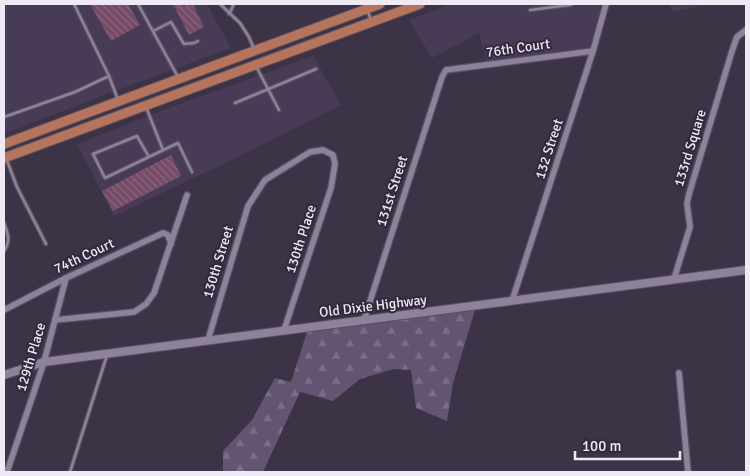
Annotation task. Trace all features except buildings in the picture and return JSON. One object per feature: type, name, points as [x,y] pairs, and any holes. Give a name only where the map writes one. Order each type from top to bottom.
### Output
[{"type":"main road","points":[[4,144],[363,8],[380,4]]},
{"type":"main road","points":[[5,157],[420,4]]},
{"type":"main road","points":[[5,157],[15,139]]},
{"type":"street","name":"132 Street","points":[[512,301],[593,51],[606,4]]},
{"type":"street","name":"133rd Square","points":[[674,279],[690,227],[687,203],[689,194],[732,51],[737,37],[746,30]]},
{"type":"street","name":"76th Court","points":[[446,70],[593,51]]},
{"type":"street","name":"131st Street","points":[[364,320],[442,77],[446,70]]},
{"type":"street","name":"130th Place","points":[[256,192],[265,180],[310,152],[323,150],[333,156],[335,164],[331,188],[284,330]]},
{"type":"street","name":"130th Street","points":[[208,340],[248,206],[256,192]]},
{"type":"street","points":[[55,320],[134,312],[146,304],[154,293],[187,195]]},
{"type":"street","name":"74th Court","points":[[4,310],[66,278],[163,233],[168,235],[171,244]]},
{"type":"street","name":"Old Dixie Highway","points":[[4,374],[44,362],[746,270]]},
{"type":"street","name":"129th Place","points":[[8,472],[44,362],[66,278]]},
{"type":"street","points":[[680,373],[688,472]]},
{"type":"lane","points":[[74,4],[109,76],[118,100]]},
{"type":"lane","points":[[138,4],[179,78]]},
{"type":"lane","points":[[220,4],[240,23],[255,50]]},
{"type":"lane","points":[[230,14],[234,4]]},
{"type":"lane","points":[[530,10],[569,6],[572,4]]},
{"type":"lane","points":[[363,8],[367,23]]},
{"type":"lane","points":[[363,8],[367,23]]},
{"type":"lane","points":[[153,31],[171,22],[184,44],[198,41]]},
{"type":"lane","points":[[255,64],[279,110]]},
{"type":"lane","points":[[235,103],[316,69]]},
{"type":"lane","points":[[4,118],[75,92],[109,76]]},
{"type":"lane","points":[[145,105],[163,150]]},
{"type":"lane","points":[[148,157],[137,136],[93,154],[105,178],[163,150],[178,142],[192,172]]},
{"type":"lane","points":[[5,157],[17,187],[46,244]]},
{"type":"lane","points":[[4,223],[8,235],[8,243],[4,250]]},
{"type":"lane","points":[[70,472],[107,354]]},
{"type":"shaded area","points":[[4,4],[207,4],[231,48],[4,134]]},
{"type":"shaded area","points":[[452,4],[602,4],[590,51],[489,69],[479,33],[432,58],[409,20]]},
{"type":"shaded area","points":[[670,4],[710,4],[672,12]]},
{"type":"shaded area","points":[[313,56],[341,105],[114,216],[77,144],[169,108]]},
{"type":"green space","points":[[475,310],[453,383],[447,421],[416,408],[411,370],[394,369],[360,379],[333,401],[300,392],[263,472],[223,472],[223,451],[252,420],[275,378],[291,382],[307,332]]}]
